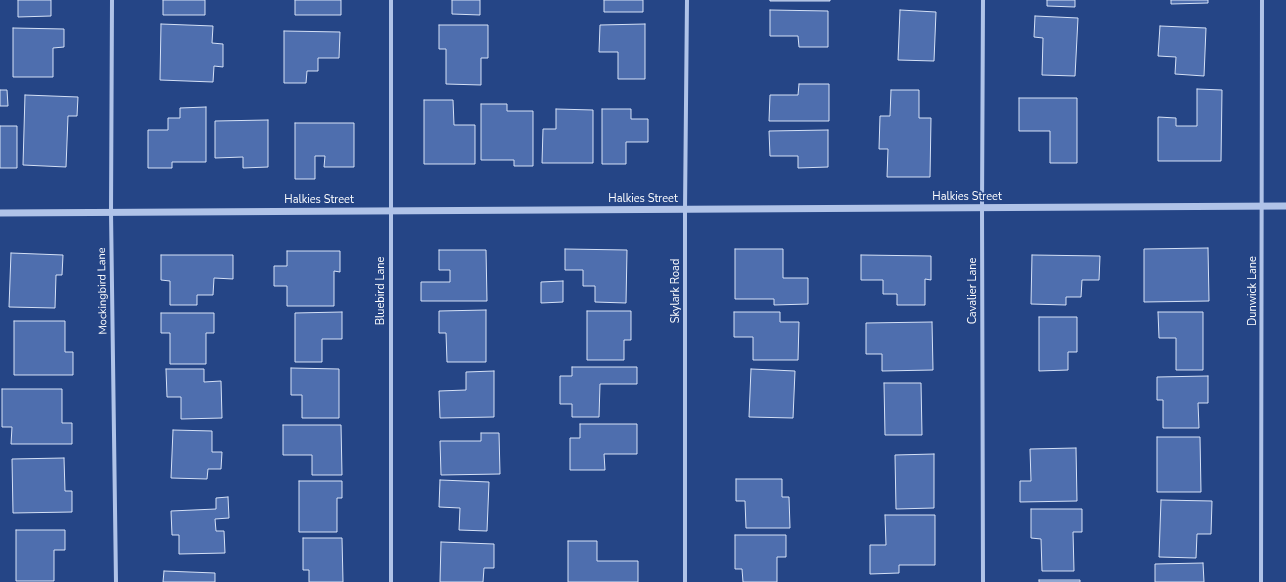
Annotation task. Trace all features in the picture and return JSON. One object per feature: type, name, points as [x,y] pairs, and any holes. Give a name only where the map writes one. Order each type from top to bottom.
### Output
[{"type":"street","name":"Mockingbird Lane","points":[[112,0],[111,212],[116,582]]},
{"type":"street","name":"Bluebird Lane","points":[[391,0],[391,582]]},
{"type":"street","name":"Skylark Road","points":[[685,582],[685,209],[687,0]]},
{"type":"street","name":"Cavalier Lane","points":[[983,0],[983,582]]},
{"type":"street","name":"Dunwick Lane","points":[[1261,582],[1262,0]]},
{"type":"street","name":"Halkies Street","points":[[0,213],[1286,206]]},
{"type":"building","points":[[18,0],[51,0],[51,16],[18,17]]},
{"type":"building","points":[[163,0],[205,0],[205,15],[163,15]]},
{"type":"building","points":[[295,0],[341,0],[341,15],[295,15]]},
{"type":"building","points":[[452,0],[480,0],[480,15],[452,14]]},
{"type":"building","points":[[604,0],[643,0],[643,12],[604,12]]},
{"type":"building","points":[[830,0],[830,1],[770,1]]},
{"type":"building","points":[[1047,0],[1075,0],[1075,7],[1047,6]]},
{"type":"building","points":[[1171,0],[1208,0],[1208,3],[1171,4]]},
{"type":"building","points":[[770,10],[828,11],[828,47],[799,47],[798,36],[770,36]]},
{"type":"building","points":[[900,10],[936,12],[934,61],[898,60]]},
{"type":"building","points":[[1035,16],[1078,18],[1075,76],[1042,75],[1043,38],[1034,37]]},
{"type":"building","points":[[161,24],[213,26],[212,43],[223,44],[223,67],[214,66],[213,82],[160,80]]},
{"type":"building","points":[[645,24],[645,79],[618,79],[618,52],[599,52],[600,25]]},
{"type":"building","points":[[439,25],[488,25],[488,58],[481,58],[481,85],[446,84],[446,49],[439,49]]},
{"type":"building","points":[[1160,26],[1206,28],[1204,76],[1175,74],[1176,57],[1158,56]]},
{"type":"building","points":[[13,28],[64,29],[64,47],[53,48],[53,77],[13,77]]},
{"type":"building","points":[[284,31],[340,32],[339,58],[318,58],[318,71],[307,71],[306,83],[284,83]]},
{"type":"building","points":[[799,84],[829,84],[829,121],[769,121],[770,95],[798,95]]},
{"type":"building","points":[[1197,89],[1222,90],[1221,161],[1158,161],[1158,117],[1176,118],[1176,126],[1197,126]]},
{"type":"building","points":[[0,90],[7,90],[8,106],[0,106]]},
{"type":"building","points":[[891,90],[919,90],[919,118],[931,118],[930,177],[887,177],[888,149],[879,149],[880,116],[890,116]]},
{"type":"building","points":[[25,95],[78,97],[77,116],[68,116],[66,167],[23,165]]},
{"type":"building","points":[[1019,98],[1077,98],[1077,163],[1050,163],[1050,131],[1019,131]]},
{"type":"building","points":[[424,100],[453,100],[454,125],[475,125],[475,164],[424,164]]},
{"type":"building","points":[[481,104],[507,104],[507,111],[533,111],[533,166],[514,166],[514,160],[481,160]]},
{"type":"building","points":[[206,107],[206,162],[172,162],[172,168],[148,168],[148,130],[168,130],[168,118],[180,118],[180,108]]},
{"type":"building","points":[[556,109],[593,110],[593,163],[542,163],[543,129],[556,129]]},
{"type":"building","points":[[602,109],[631,109],[631,119],[648,119],[648,142],[626,142],[626,164],[602,164]]},
{"type":"building","points":[[268,120],[268,167],[243,168],[243,157],[215,158],[215,121]]},
{"type":"building","points":[[295,123],[354,123],[354,167],[324,167],[325,156],[315,156],[315,179],[295,179]]},
{"type":"building","points":[[0,126],[17,126],[17,168],[0,168]]},
{"type":"building","points":[[828,130],[828,167],[798,168],[798,156],[770,156],[769,131]]},
{"type":"building","points":[[1208,248],[1209,301],[1144,302],[1144,249]]},
{"type":"building","points":[[565,249],[627,250],[626,303],[595,302],[595,286],[583,286],[583,270],[565,270]]},
{"type":"building","points":[[735,249],[783,249],[783,278],[808,278],[808,304],[774,305],[774,299],[735,299]]},
{"type":"building","points":[[439,250],[486,250],[487,301],[421,301],[421,282],[450,282],[450,270],[439,270]]},
{"type":"building","points":[[287,251],[340,251],[340,272],[334,271],[334,306],[287,306],[287,286],[274,286],[274,266],[287,266]]},
{"type":"building","points":[[11,253],[63,255],[62,275],[56,275],[55,308],[9,307]]},
{"type":"building","points":[[161,255],[233,255],[233,279],[214,278],[213,295],[197,295],[197,305],[170,305],[170,281],[161,280]]},
{"type":"building","points":[[861,255],[931,256],[931,280],[925,279],[925,305],[897,305],[897,294],[883,294],[883,280],[861,280]]},
{"type":"building","points":[[1032,255],[1100,256],[1099,280],[1082,280],[1081,297],[1066,297],[1066,305],[1031,304]]},
{"type":"building","points":[[563,281],[563,302],[541,303],[541,282]]},
{"type":"building","points":[[486,310],[486,362],[447,362],[446,333],[439,333],[439,311]]},
{"type":"building","points":[[587,311],[631,311],[631,340],[624,340],[624,360],[587,360]]},
{"type":"building","points":[[342,312],[342,339],[322,339],[322,362],[295,362],[295,313]]},
{"type":"building","points":[[734,312],[780,312],[780,322],[799,322],[798,360],[753,360],[753,337],[734,337]]},
{"type":"building","points":[[1158,312],[1203,312],[1203,370],[1176,370],[1176,338],[1159,338]]},
{"type":"building","points":[[161,313],[214,313],[214,333],[206,333],[206,364],[170,364],[170,333],[161,333]]},
{"type":"building","points":[[1039,317],[1077,317],[1077,352],[1068,352],[1068,370],[1039,371]]},
{"type":"building","points":[[14,321],[65,321],[65,352],[73,352],[73,375],[14,375]]},
{"type":"building","points":[[932,322],[933,370],[882,371],[882,354],[866,354],[866,323]]},
{"type":"building","points":[[572,367],[637,367],[637,384],[600,384],[599,417],[572,417],[572,404],[560,404],[560,376],[572,376]]},
{"type":"building","points":[[291,368],[339,369],[339,418],[302,418],[302,395],[291,395]]},
{"type":"building","points":[[166,369],[204,369],[204,382],[221,381],[222,418],[181,419],[181,397],[167,397]]},
{"type":"building","points":[[751,369],[795,371],[793,418],[749,417]]},
{"type":"building","points":[[494,371],[494,417],[440,418],[439,391],[466,390],[466,372]]},
{"type":"building","points":[[1208,376],[1208,403],[1198,403],[1199,428],[1163,428],[1163,400],[1157,400],[1157,377]]},
{"type":"building","points":[[884,383],[921,383],[922,435],[885,435]]},
{"type":"building","points":[[2,389],[62,389],[62,423],[72,423],[72,444],[11,444],[12,427],[2,427]]},
{"type":"building","points":[[580,424],[637,424],[637,454],[604,454],[605,470],[570,470],[570,438],[580,438]]},
{"type":"building","points":[[283,425],[341,425],[342,475],[312,475],[312,455],[283,455]]},
{"type":"building","points":[[173,430],[212,431],[212,452],[222,452],[221,469],[208,469],[207,479],[171,478]]},
{"type":"building","points":[[481,433],[499,433],[500,474],[441,475],[440,441],[481,441]]},
{"type":"building","points":[[1157,437],[1200,437],[1201,492],[1157,492]]},
{"type":"building","points":[[1076,448],[1077,501],[1020,502],[1020,481],[1031,481],[1030,449]]},
{"type":"building","points":[[934,454],[934,508],[896,509],[895,455]]},
{"type":"building","points":[[64,458],[65,491],[72,491],[72,512],[13,513],[12,459]]},
{"type":"building","points":[[736,479],[782,479],[782,497],[789,497],[790,528],[746,528],[745,501],[736,501]]},
{"type":"building","points":[[440,480],[489,482],[487,531],[459,530],[460,508],[439,507]]},
{"type":"building","points":[[299,481],[342,481],[342,498],[337,498],[337,532],[299,532]]},
{"type":"building","points":[[228,497],[229,518],[215,519],[216,531],[224,531],[225,553],[179,554],[179,535],[172,535],[171,511],[216,509],[216,498]]},
{"type":"building","points":[[1161,500],[1212,501],[1211,534],[1197,534],[1196,558],[1159,557]]},
{"type":"building","points":[[1031,509],[1082,509],[1082,532],[1073,532],[1074,571],[1042,571],[1041,539],[1031,538]]},
{"type":"building","points":[[885,515],[935,515],[935,565],[899,565],[899,573],[870,574],[870,545],[886,545]]},
{"type":"building","points":[[16,530],[65,530],[65,550],[54,550],[54,581],[16,581]]},
{"type":"building","points":[[735,535],[786,535],[786,557],[777,557],[777,582],[743,582],[742,569],[735,569]]},
{"type":"building","points":[[303,538],[342,538],[343,582],[309,582],[309,570],[303,570]]},
{"type":"building","points":[[568,541],[597,541],[597,561],[638,561],[638,582],[568,582]]},
{"type":"building","points":[[441,542],[494,544],[494,568],[484,568],[483,582],[440,582]]},
{"type":"building","points":[[1203,563],[1204,582],[1155,582],[1155,564]]},
{"type":"building","points":[[164,571],[215,573],[215,582],[163,582]]},
{"type":"building","points":[[1039,580],[1080,580],[1080,582],[1039,582]]}]
